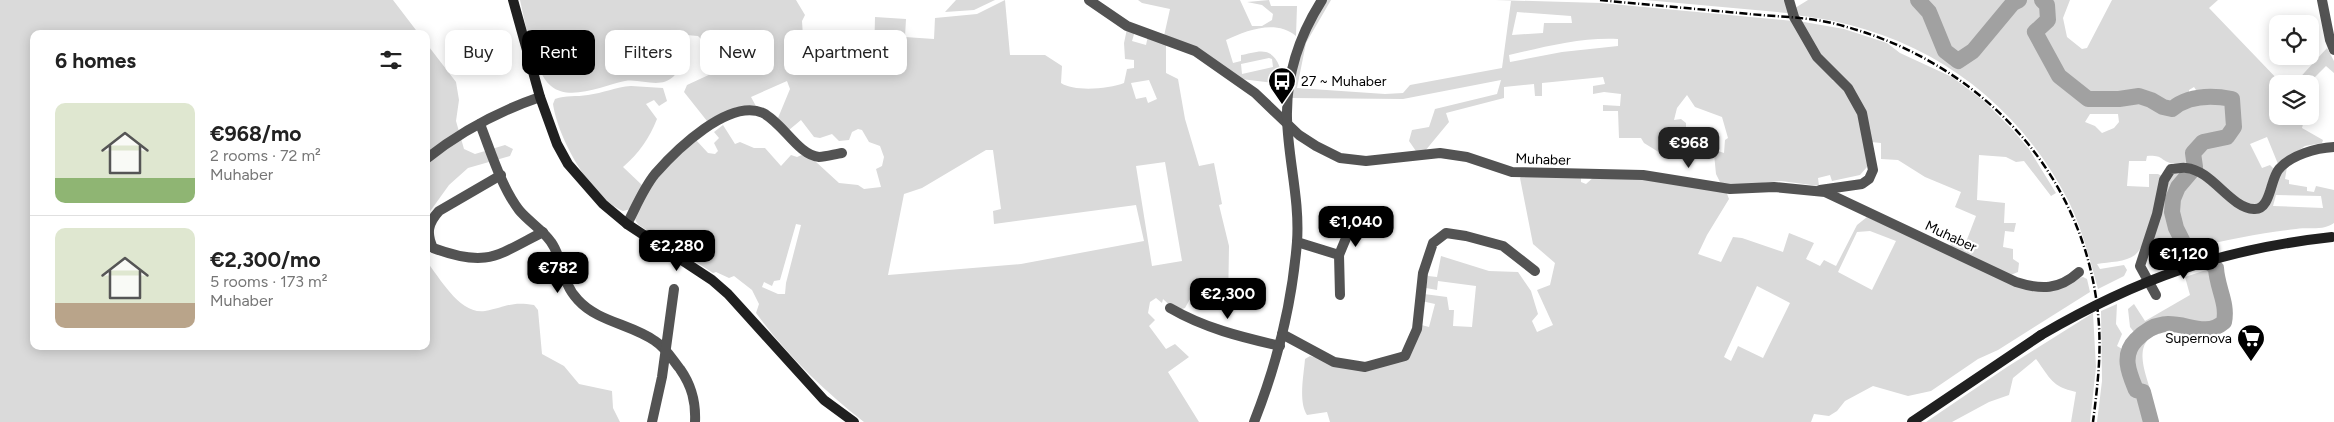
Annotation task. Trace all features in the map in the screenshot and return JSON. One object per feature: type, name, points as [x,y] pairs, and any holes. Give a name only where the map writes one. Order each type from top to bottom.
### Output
[{"type":"street","points":[[513,0],[540,97],[556,144],[568,164],[604,204],[627,224],[723,290],[813,388],[854,422]]},
{"type":"street","name":"Muhaber","points":[[1089,0],[1127,26],[1195,51],[1231,74],[1287,122],[1299,135],[1340,158],[1366,160],[1440,153],[1466,157],[1512,172],[1643,175],[1730,189],[1774,187],[1825,192],[1850,202],[1983,267],[2031,287],[2046,287],[2067,283],[2079,272]]},
{"type":"street","points":[[1254,422],[1274,371],[1280,346],[1297,242],[1295,198],[1287,122],[1292,66],[1307,24],[1322,0]]},
{"type":"street","name":"Muhaber","points":[[1790,0],[1794,17],[1817,57],[1848,88],[1862,113],[1873,170],[1869,179],[1862,184],[1811,191]]},
{"type":"street","points":[[2322,0],[2330,40],[2334,50]]},
{"type":"street","points":[[430,156],[480,124],[517,105],[540,97]]},
{"type":"street","points":[[627,224],[645,189],[656,173],[707,127],[724,116],[741,110],[760,112],[777,121],[799,147],[818,157],[842,153]]},
{"type":"street","points":[[480,124],[501,175],[519,209],[552,243],[561,272],[578,301],[591,312],[654,340],[666,350],[684,375],[693,393],[696,406],[695,422]]},
{"type":"street","points":[[2156,295],[2140,266],[2143,250],[2157,214],[2167,174],[2171,169],[2187,168],[2200,172],[2245,206],[2255,209],[2262,207],[2274,177],[2286,163],[2318,148],[2334,147]]},
{"type":"street","points":[[430,224],[439,211],[501,175]]},
{"type":"street","points":[[1340,295],[1339,255],[1349,231]]},
{"type":"street","points":[[430,243],[433,248],[479,260],[494,257],[543,232]]},
{"type":"street","points":[[1282,334],[1334,362],[1365,367],[1405,356],[1417,329],[1423,273],[1433,244],[1446,233],[1466,236],[1503,246],[1535,271]]},
{"type":"street","points":[[1912,422],[2041,335],[2121,292],[2171,271],[2262,247],[2333,237]]},
{"type":"street","points":[[1297,242],[1339,255]]},
{"type":"street","points":[[652,422],[655,417],[674,289]]},
{"type":"street","points":[[1170,308],[1193,321],[1280,346]]},
{"type":"shaded area","points":[[0,0],[393,0],[416,30],[30,30],[30,350],[430,350],[430,266],[444,286],[459,301],[476,311],[485,311],[514,304],[534,305],[538,310],[542,354],[564,366],[579,384],[612,391],[613,408],[620,422],[0,422]]},
{"type":"shaded area","points":[[520,0],[796,0],[805,15],[802,21],[803,30],[784,30],[784,75],[907,75],[907,37],[934,39],[935,18],[977,14],[1005,0],[1010,55],[1045,55],[1062,66],[1061,83],[1083,89],[1101,88],[1124,83],[1127,69],[1134,68],[1134,60],[1125,59],[1124,43],[1127,29],[1135,31],[1132,41],[1146,45],[1148,36],[1166,42],[1166,73],[1178,79],[1185,119],[1199,166],[1214,163],[1222,204],[1219,205],[1229,246],[1228,307],[1212,301],[1208,304],[1190,299],[1185,308],[1176,311],[1163,299],[1162,303],[1156,298],[1150,302],[1148,313],[1155,320],[1149,326],[1166,349],[1175,344],[1189,357],[1168,372],[1199,422],[864,422],[820,385],[780,343],[756,313],[759,304],[752,290],[734,276],[729,278],[716,272],[713,273],[640,226],[635,218],[636,209],[649,187],[696,140],[708,153],[715,154],[718,151],[714,143],[719,138],[714,132],[723,125],[735,144],[740,142],[754,148],[765,148],[781,166],[791,155],[797,157],[804,154],[815,161],[839,183],[858,185],[864,189],[881,187],[876,169],[882,166],[884,157],[880,146],[869,142],[862,130],[858,129],[852,132],[849,140],[839,141],[832,134],[820,138],[814,137],[801,120],[789,130],[778,118],[790,89],[787,81],[751,97],[757,108],[737,107],[707,121],[684,92],[687,85],[709,75],[774,75],[774,30],[700,30],[700,38],[690,35],[690,30],[605,30],[605,75],[675,75],[663,82],[631,80],[587,91],[568,93],[559,91],[551,86],[543,75],[595,75],[595,30],[527,30]],"holes":[[[1149,80],[1157,99],[1148,103],[1146,97],[1136,99],[1131,83]],[[986,150],[993,150],[1001,209],[993,211],[994,224],[1136,205],[1144,241],[1021,264],[888,275],[904,194],[922,188]],[[1165,162],[1182,261],[1152,266],[1136,166]],[[796,224],[801,225],[786,283],[785,294],[778,294],[762,287],[764,282],[772,286],[774,281],[780,280]]]},
{"type":"shaded area","points":[[956,0],[995,0],[974,10],[945,12]]},
{"type":"shaded area","points":[[1138,0],[1240,0],[1252,26],[1262,26],[1272,20],[1273,14],[1262,5],[1247,2],[1269,0],[1271,6],[1297,6],[1296,36],[1280,28],[1271,27],[1252,30],[1226,40],[1233,63],[1241,61],[1241,55],[1260,51],[1274,57],[1282,75],[1282,84],[1241,79],[1164,36],[1170,9],[1142,3]],"holes":[[[1272,59],[1273,67],[1242,74],[1241,64]]]},
{"type":"shaded area","points":[[1326,0],[1331,0],[1306,43],[1297,88],[1385,94],[1403,93],[1410,85],[1502,68],[1511,1],[1495,0],[1601,3],[1804,22],[1844,29],[1887,43],[1900,53],[1952,77],[1984,101],[2029,149],[2056,193],[2051,196],[2024,161],[2016,162],[2006,157],[1979,155],[1977,200],[2005,203],[2004,223],[2016,223],[2014,232],[2005,231],[2003,247],[2013,249],[2013,259],[2019,263],[2018,272],[2008,276],[1950,246],[1953,239],[1966,242],[1976,216],[1955,207],[1961,192],[1925,177],[1898,160],[1881,159],[1881,143],[1871,142],[1860,107],[1840,78],[1832,80],[1850,97],[1861,118],[1866,142],[1867,167],[1860,175],[1832,181],[1830,175],[1818,178],[1819,186],[1781,181],[1735,186],[1721,184],[1716,174],[1714,154],[1718,151],[1724,153],[1725,140],[1728,138],[1722,117],[1695,107],[1687,95],[1677,108],[1674,120],[1681,119],[1686,123],[1686,127],[1671,147],[1660,153],[1644,143],[1641,138],[1619,138],[1618,111],[1603,111],[1603,105],[1620,106],[1621,94],[1604,92],[1593,94],[1593,86],[1605,84],[1603,77],[1542,83],[1542,96],[1535,96],[1534,84],[1504,87],[1504,98],[1446,113],[1449,122],[1425,151],[1418,154],[1409,141],[1412,130],[1429,127],[1435,109],[1497,94],[1501,80],[1403,99],[1291,98],[1294,72],[1301,46]],"holes":[[[1517,12],[1571,16],[1572,23],[1544,23],[1543,33],[1512,35]],[[1618,39],[1618,46],[1562,52],[1510,62],[1509,55],[1549,46],[1577,41]]]},
{"type":"shaded area","points":[[1645,0],[1787,0],[1790,12],[1787,13]]},
{"type":"shaded area","points":[[1808,0],[2070,0],[2063,18],[2067,37],[2082,49],[2087,48],[2112,0],[2218,0],[2209,8],[2273,75],[2269,75],[2269,125],[2303,125],[2302,128],[2323,140],[2322,143],[2305,146],[2278,164],[2267,137],[2250,144],[2262,168],[2270,165],[2273,168],[2261,203],[2245,205],[2199,170],[2199,154],[2209,146],[2231,141],[2238,128],[2231,96],[2198,93],[2194,87],[2189,90],[2189,95],[2167,104],[2151,96],[2137,95],[2138,100],[2166,112],[2191,101],[2217,99],[2227,102],[2230,126],[2226,133],[2203,138],[2194,144],[2190,157],[2191,166],[2172,164],[2159,157],[2152,156],[2147,156],[2146,161],[2129,161],[2127,186],[2149,187],[2149,174],[2162,176],[2156,206],[2145,241],[2135,255],[2122,260],[2097,264],[2100,269],[2124,265],[2127,270],[2124,276],[2098,289],[2082,234],[2069,202],[2046,163],[2019,129],[1989,98],[1956,72],[1920,51],[1881,34],[1839,22],[1795,15],[1795,8]],"holes":[[[2090,114],[2118,114],[2119,122],[2114,128],[2102,133],[2095,126],[2085,122]]]},
{"type":"shaded area","points":[[875,17],[906,19],[905,30],[875,30]]},
{"type":"shaded area","points":[[430,48],[445,68],[445,75],[451,75],[456,82],[459,100],[456,121],[464,149],[475,154],[505,145],[513,149],[510,156],[468,168],[449,185],[430,211]]},
{"type":"shaded area","points":[[2327,48],[2334,61],[2334,73],[2326,66],[2317,75],[2302,75],[2311,65],[2319,65],[2319,57]]},
{"type":"shaded area","points":[[631,86],[663,88],[667,101],[659,106],[654,100],[646,104],[657,119],[643,145],[623,167],[643,186],[631,209],[623,211],[611,204],[599,193],[578,165],[561,133],[553,104],[555,99],[559,98],[588,95]]},
{"type":"shaded area","points":[[2287,167],[2285,179],[2289,180],[2289,184],[2307,187],[2307,191],[2314,192],[2316,186],[2334,190],[2334,223],[2321,228],[2258,234],[2195,248],[2188,242],[2180,221],[2178,206],[2181,193],[2197,175],[2258,210],[2276,178]],"holes":[[[2276,195],[2321,196],[2323,208],[2273,206]]]},
{"type":"shaded area","points":[[2187,171],[2175,184],[2171,193],[2168,212],[2171,231],[2175,240],[2180,247],[2187,251],[2161,261],[2163,247],[2147,247],[2170,174]]},
{"type":"shaded area","points":[[1522,175],[1581,177],[1581,182],[1586,184],[1595,176],[1641,176],[1726,191],[1729,199],[1698,254],[1721,262],[1733,237],[1742,238],[1783,252],[1789,233],[1814,243],[1806,259],[1820,266],[1824,260],[1836,266],[1857,225],[1867,217],[2026,289],[2083,277],[2087,279],[2090,292],[1998,350],[1978,359],[1931,391],[1908,396],[1873,386],[1845,401],[1837,411],[1829,416],[1814,414],[1811,422],[1330,422],[1327,412],[1307,415],[1302,395],[1305,359],[1310,356],[1355,368],[1408,350],[1414,323],[1429,327],[1435,304],[1417,300],[1424,294],[1447,297],[1449,310],[1454,310],[1453,326],[1472,327],[1476,286],[1438,281],[1437,290],[1426,288],[1428,276],[1437,277],[1441,256],[1489,271],[1518,272],[1531,291],[1538,314],[1532,321],[1537,332],[1553,325],[1537,290],[1550,285],[1555,263],[1533,244],[1520,178]],"holes":[[[1870,231],[1896,241],[1872,290],[1838,272],[1857,232]],[[1757,286],[1790,303],[1763,358],[1738,346],[1731,361],[1724,357]]]},
{"type":"shaded area","points":[[2212,268],[2223,306],[2222,317],[2218,323],[2210,326],[2201,326],[2163,320],[2134,332],[2130,327],[2128,309],[2134,304],[2145,321],[2190,295],[2185,277]]},
{"type":"shaded area","points":[[2117,304],[2116,324],[2122,334],[2117,346],[2124,350],[2123,363],[2129,381],[2134,392],[2142,400],[2148,422],[2097,422],[2102,381],[2101,311]]},
{"type":"shaded area","points":[[2093,313],[2096,367],[2090,422],[2071,422],[2076,392],[2061,387],[2052,381],[2036,359],[2013,378],[2009,395],[1989,402],[1952,422],[1926,422],[2007,367]]},
{"type":"shaded area","points":[[2163,327],[2162,333],[2152,336],[2146,342],[2143,349],[2144,366],[2151,392],[2147,396],[2133,377],[2130,360],[2132,352],[2141,339],[2147,334]]},
{"type":"waterway","points":[[1918,0],[1929,12],[1945,51],[1958,61],[1973,51],[2013,3],[2019,0]]},
{"type":"waterway","points":[[2042,0],[2047,5],[2048,20],[2035,32],[2059,76],[2088,99],[2119,99],[2139,96],[2172,109],[2179,104],[2200,97],[2232,99],[2234,127],[2227,137],[2203,142],[2193,153],[2195,167],[2178,187],[2173,199],[2172,212],[2176,228],[2185,246],[2197,252],[2216,268],[2225,308],[2224,322],[2214,328],[2204,329],[2172,324],[2161,325],[2149,330],[2131,346],[2128,358],[2129,371],[2136,390],[2143,392],[2151,422]]},
{"type":"railway","points":[[1600,0],[1798,18],[1823,21],[1847,27],[1897,45],[1944,70],[1985,100],[2022,136],[2052,178],[2075,223],[2091,273],[2099,326],[2099,362],[2093,422]]},
{"type":"place","name":"27 ~ Muhaber","points":[[1282,105]]},
{"type":"place","name":"Supernova","points":[[2251,362]]}]
